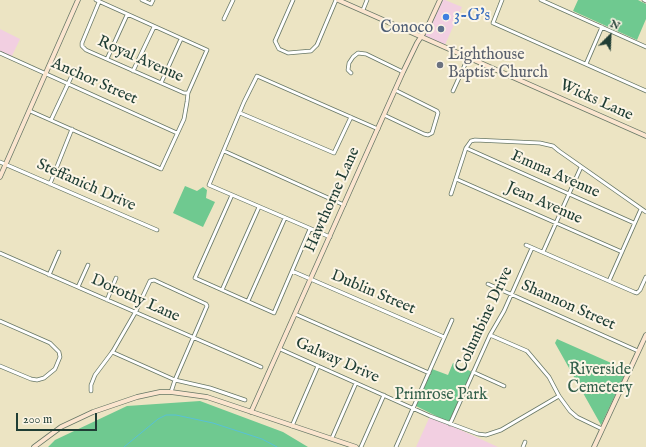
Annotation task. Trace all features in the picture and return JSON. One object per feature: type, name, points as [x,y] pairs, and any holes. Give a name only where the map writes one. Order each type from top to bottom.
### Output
[{"type":"street","points":[[0,177],[78,0]]},
{"type":"street","points":[[30,110],[161,169],[184,119],[188,93],[207,50],[96,0]]},
{"type":"street","points":[[142,0],[151,4],[153,0]]},
{"type":"street","points":[[224,19],[233,0]]},
{"type":"street","points":[[293,0],[275,41],[278,49],[288,52],[310,51],[317,45],[337,0]]},
{"type":"street","name":"Wicks Lane","points":[[337,0],[363,10],[420,37],[645,134]]},
{"type":"street","points":[[363,10],[367,0]]},
{"type":"street","name":"Hawthorne Lane","points":[[251,412],[403,72],[420,37],[428,26],[440,0]]},
{"type":"street","points":[[502,0],[492,23],[646,91]]},
{"type":"street","points":[[541,0],[646,47]]},
{"type":"street","name":"Royal Avenue","points":[[100,2],[82,46],[86,50],[133,71],[184,93],[188,93]]},
{"type":"street","points":[[107,59],[127,15]]},
{"type":"street","points":[[133,71],[154,27]]},
{"type":"street","points":[[586,64],[602,27]]},
{"type":"street","points":[[161,83],[181,39]]},
{"type":"street","name":"Anchor Street","points":[[0,53],[177,132]]},
{"type":"street","points":[[351,73],[348,70],[349,63],[358,53],[366,54],[403,72]]},
{"type":"street","points":[[453,91],[468,58]]},
{"type":"street","points":[[51,120],[75,69]]},
{"type":"street","points":[[330,238],[209,185],[240,113],[257,76],[378,128]]},
{"type":"street","points":[[384,115],[428,135],[432,133],[438,114],[435,109],[395,90]]},
{"type":"street","points":[[240,113],[334,153],[351,117]]},
{"type":"street","points":[[50,184],[72,129]]},
{"type":"street","points":[[451,194],[466,148],[471,141],[540,143],[553,146],[646,212]]},
{"type":"street","name":"Emma Avenue","points":[[466,148],[634,223]]},
{"type":"street","points":[[224,151],[344,205]]},
{"type":"street","name":"Steffanich Drive","points":[[0,162],[157,230]]},
{"type":"street","points":[[543,252],[581,167]]},
{"type":"street","name":"Jean Avenue","points":[[456,179],[622,252]]},
{"type":"street","points":[[232,195],[195,278],[222,290],[274,312],[310,229]]},
{"type":"street","points":[[222,290],[259,207]]},
{"type":"street","points":[[609,282],[641,209]]},
{"type":"street","points":[[248,301],[285,218]]},
{"type":"street","points":[[526,245],[637,293],[646,277]]},
{"type":"street","name":"Columbine Drive","points":[[450,424],[490,335],[512,294],[532,248]]},
{"type":"street","points":[[49,275],[59,252]]},
{"type":"street","name":"Dorothy Lane","points":[[0,253],[261,367]]},
{"type":"street","points":[[78,287],[88,265]]},
{"type":"street","name":"Dublin Street","points":[[292,271],[444,337]]},
{"type":"street","points":[[107,300],[116,278]]},
{"type":"street","points":[[91,391],[91,385],[95,375],[112,352],[135,313],[150,281],[154,280],[208,306],[171,392]]},
{"type":"street","name":"Shannon Street","points":[[488,284],[638,351]]},
{"type":"street","points":[[295,314],[429,373]]},
{"type":"street","points":[[396,447],[452,320]]},
{"type":"street","points":[[0,321],[50,343],[59,352],[60,357],[54,369],[44,378],[37,380],[31,380],[0,366]]},
{"type":"street","points":[[490,335],[526,351],[537,362],[570,410],[577,417],[602,429]]},
{"type":"street","points":[[594,447],[646,335]]},
{"type":"street","name":"Galway Drive","points":[[280,349],[450,424],[478,434],[486,435],[512,425],[559,396]]},
{"type":"street","points":[[112,352],[175,380],[210,388],[245,400]]},
{"type":"street","points":[[292,426],[318,366]]},
{"type":"street","points":[[473,372],[504,386]]},
{"type":"street","points":[[332,438],[356,383]]},
{"type":"street","points":[[34,447],[61,428],[93,412],[136,397],[160,392],[207,397],[356,447]]},
{"type":"street","points":[[361,447],[384,395]]},
{"type":"street","points":[[522,447],[524,442]]},
{"type":"shaded area","points":[[440,0],[445,0],[462,7],[444,47],[420,37]]},
{"type":"shaded area","points":[[0,29],[20,39],[11,58],[0,53]]},
{"type":"shaded area","points":[[430,416],[498,447],[416,447]]},
{"type":"green space","points":[[578,0],[638,0],[646,4],[646,19],[637,40],[573,11]]},
{"type":"green space","points":[[185,186],[197,191],[203,187],[207,190],[206,198],[215,202],[203,227],[173,213]]},
{"type":"green space","name":"Riverside Cemetery","points":[[557,339],[627,370],[601,425],[555,343]]},
{"type":"green space","name":"Primrose Park","points":[[453,363],[472,372],[450,423],[416,406],[432,369],[448,375]]},
{"type":"green space","points":[[200,401],[283,432],[308,447],[48,447],[55,440],[127,406]]},
{"type":"waterway","points":[[124,447],[158,419],[166,415],[176,415],[213,423],[262,439],[277,447]]},
{"type":"place","name":"3-G's","points":[[446,17]]},
{"type":"place","name":"Conoco","points":[[441,29]]},
{"type":"place","name":"Lighthouse Baptist Church","points":[[440,65]]}]
